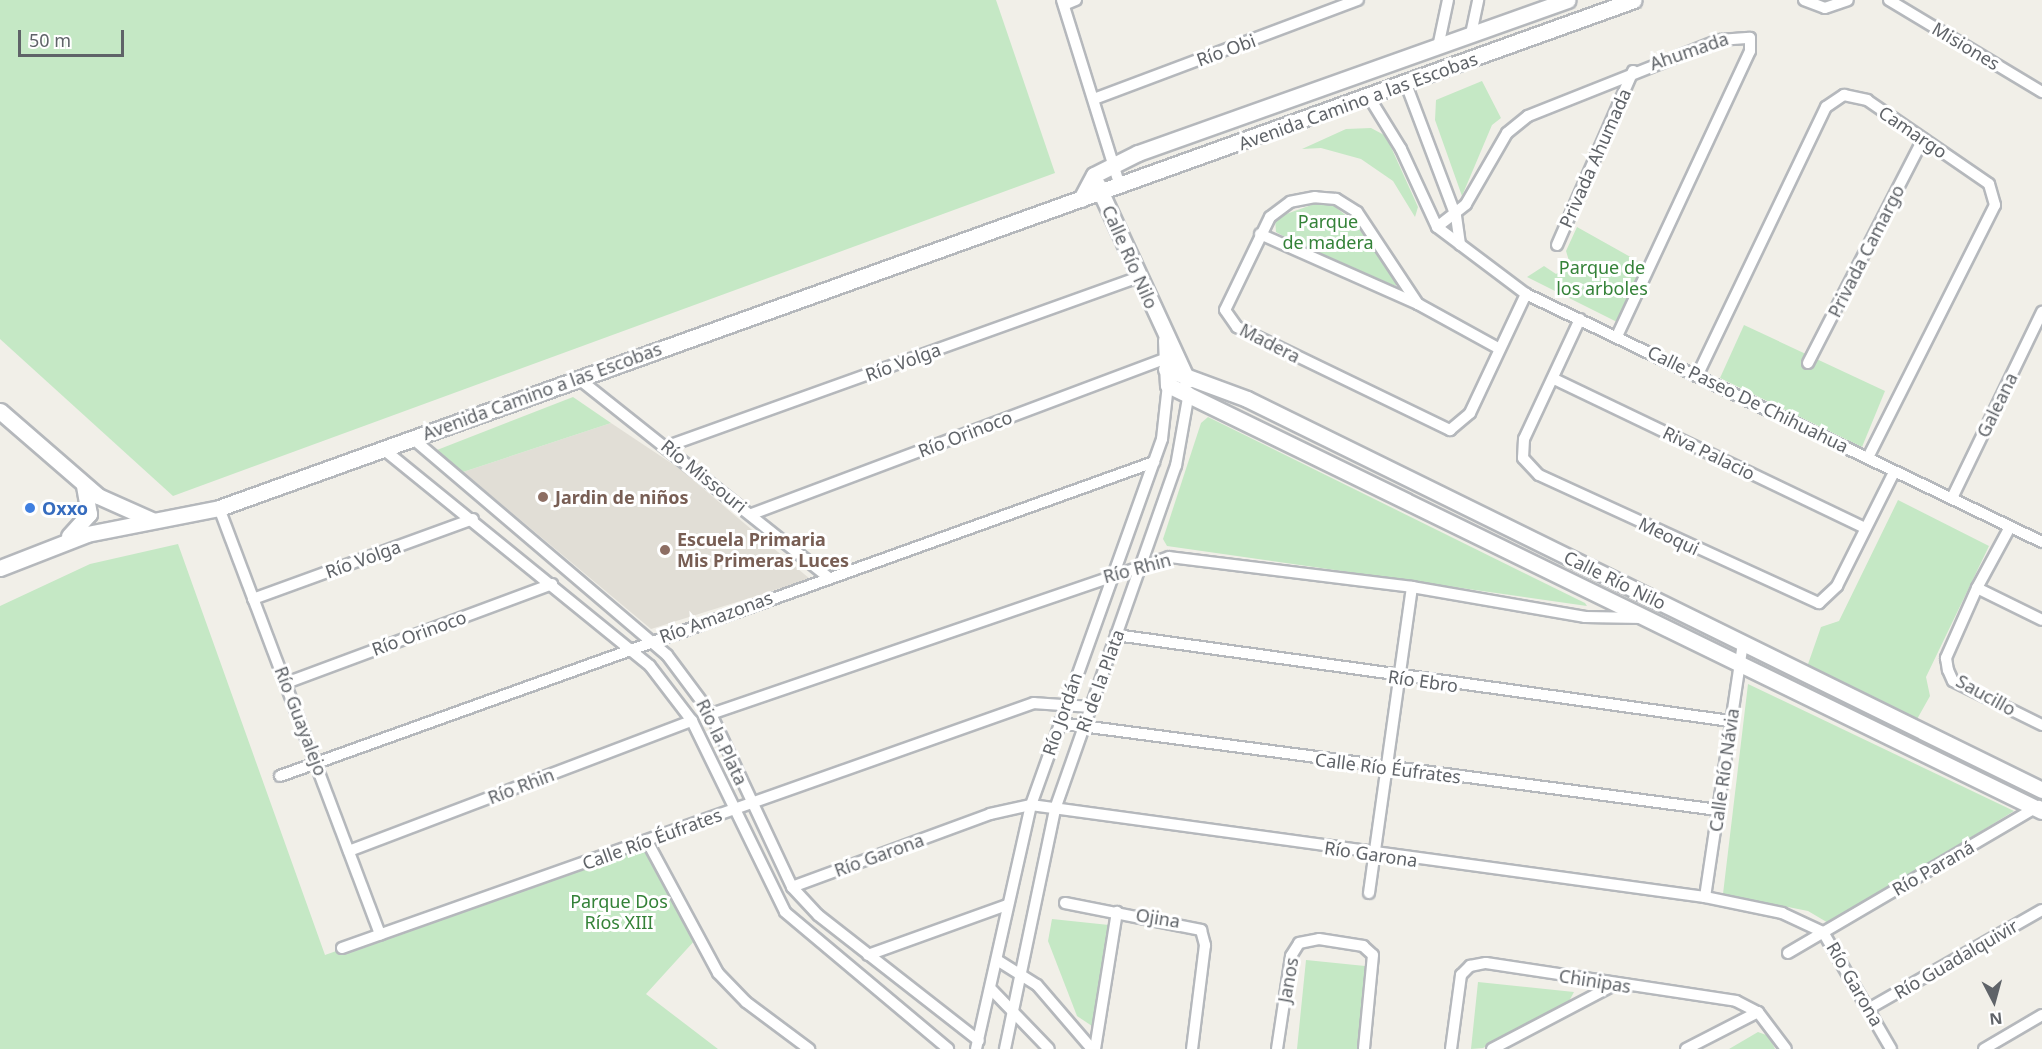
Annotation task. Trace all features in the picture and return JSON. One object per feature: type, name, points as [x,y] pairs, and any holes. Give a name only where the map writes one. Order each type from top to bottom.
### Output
[{"type":"street","points":[[1076,0],[1063,2],[1120,186]]},
{"type":"street","name":"Río Obi","points":[[1094,99],[1358,0]]},
{"type":"street","points":[[1438,47],[1448,0]]},
{"type":"street","points":[[1471,34],[1478,0]]},
{"type":"street","name":"Avenida Camino a las Escobas","points":[[1081,199],[1094,175],[1113,163],[1568,0]]},
{"type":"street","name":"Avenida Camino a las Escobas","points":[[0,568],[58,542],[219,508],[1406,84],[1616,3],[1634,0]]},
{"type":"street","points":[[1804,0],[1825,8],[1848,0]]},
{"type":"street","name":"Misiones","points":[[1889,0],[2042,92]]},
{"type":"street","name":"Ahumada","points":[[1437,227],[1455,216],[1518,123],[1633,71],[1735,35],[1752,42],[1617,336]]},
{"type":"street","name":"Privada Ahumada","points":[[1557,245],[1633,71]]},
{"type":"street","points":[[1406,84],[1455,216],[1461,245]]},
{"type":"street","name":"Camargo","points":[[1698,374],[1826,107],[1844,95],[1855,96],[1989,184],[1995,205],[1868,458]]},
{"type":"street","name":"Calle Paseo De Chihuahua","points":[[1369,97],[1401,149],[1437,227],[1526,294],[1698,374],[2010,527],[2040,537]]},
{"type":"street","name":"Privada Camargo","points":[[1808,363],[1923,139]]},
{"type":"street","name":"Calle Río Nilo","points":[[1094,175],[1166,340],[1170,361],[1168,385],[1189,392],[2040,808]]},
{"type":"street","points":[[1418,304],[1364,220],[1336,199],[1290,202],[1275,211],[1260,234],[1418,304],[1498,348]]},
{"type":"street","name":"Madera","points":[[1260,234],[1226,303],[1230,322],[1437,428],[1450,430],[1463,423],[1526,294]]},
{"type":"street","name":"Río Volga","points":[[668,446],[1139,277]]},
{"type":"street","name":"Galeana","points":[[1953,498],[2042,312]]},
{"type":"street","name":"Meoqui","points":[[1580,319],[1522,452],[1532,471],[1550,480],[1811,602],[1832,595],[1894,472]]},
{"type":"street","name":"Calle Río Nilo","points":[[1170,361],[1186,374],[2042,790]]},
{"type":"street","name":"Río Orinoco","points":[[752,514],[1170,361]]},
{"type":"street","points":[[1186,374],[1189,392]]},
{"type":"street","name":"Río Missouri","points":[[579,379],[668,446],[827,576]]},
{"type":"street","name":"Riva Palacio","points":[[1554,379],[1865,528]]},
{"type":"street","name":"Río Jordán","points":[[978,1045],[1007,905],[1031,805],[1065,703],[1154,462],[1166,422],[1168,385]]},
{"type":"street","name":"Ri de la Plata","points":[[1022,973],[1055,809],[1176,466],[1189,392]]},
{"type":"street","points":[[0,411],[84,485],[111,504],[154,521]]},
{"type":"street","name":"Rio la Plata","points":[[412,438],[651,641],[682,671],[711,714],[792,887],[868,955],[978,1045]]},
{"type":"street","name":"Rio la Plata","points":[[382,448],[631,648],[667,684],[692,721],[785,912],[948,1049]]},
{"type":"street","name":"Río Amazonas","points":[[280,776],[827,576],[1154,462]]},
{"type":"street","points":[[58,542],[86,520],[84,485]]},
{"type":"street","name":"Río Guayalejo","points":[[219,508],[317,762],[380,935]]},
{"type":"street","name":"Río Volga","points":[[253,599],[473,519]]},
{"type":"street","name":"Saucillo","points":[[2010,527],[1977,588],[1946,658],[1953,681],[2042,725]]},
{"type":"street","name":"Río Rhin","points":[[711,714],[1143,563],[1182,556],[1412,587],[1585,617],[1652,618]]},
{"type":"street","name":"Río Orinoco","points":[[286,683],[552,584]]},
{"type":"street","points":[[1370,893],[1412,587]]},
{"type":"street","points":[[1977,588],[2042,620]]},
{"type":"street","name":"Río Ebro","points":[[1116,635],[1400,679],[1730,721]]},
{"type":"street","name":"Calle Río Návia","points":[[1705,897],[1743,643]]},
{"type":"street","name":"Calle Río Éufrates","points":[[342,948],[1034,703],[1065,703],[1090,707]]},
{"type":"street","name":"Río Rhin","points":[[350,851],[692,721]]},
{"type":"street","name":"Calle Río Éufrates","points":[[1059,723],[1718,810]]},
{"type":"street","name":"Río Garona","points":[[792,887],[990,814],[1031,805],[1375,855],[1705,897],[1782,913],[1823,932],[1870,1008],[1892,1049]]},
{"type":"street","name":"Río Paraná","points":[[1788,953],[2040,808]]},
{"type":"street","points":[[648,841],[718,973],[746,1002],[809,1049]]},
{"type":"street","name":"Ojina","points":[[1065,903],[1201,930],[1204,945],[1192,1049]]},
{"type":"street","points":[[868,955],[1007,905]]},
{"type":"street","name":"Río Guadalquivir","points":[[1870,1008],[2042,910]]},
{"type":"street","points":[[1094,1049],[1117,912]]},
{"type":"street","name":"Janos","points":[[1276,1049],[1291,956],[1299,943],[1319,939],[1363,946],[1373,955],[1364,1049]]},
{"type":"street","points":[[997,960],[1022,973],[1094,1049]]},
{"type":"street","name":"Chinipas","points":[[1451,1049],[1458,984],[1470,966],[1498,964],[1614,985],[1712,996],[1758,1012]]},
{"type":"street","points":[[1005,1049],[1022,973]]},
{"type":"street","points":[[1492,1049],[1614,985]]},
{"type":"street","points":[[991,989],[1049,1049]]},
{"type":"street","points":[[1686,1049],[1758,1012],[1786,1049]]},
{"type":"street","points":[[1984,1049],[2042,1015]]},
{"type":"shaded area","name":"Escuela Primaria Mis Primeras Luces","points":[[611,423],[680,469],[810,579],[651,629],[463,472]]},
{"type":"green space","points":[[0,0],[996,0],[1055,173],[173,496],[0,339]]},
{"type":"green space","points":[[1482,81],[1501,118],[1492,125],[1462,196],[1435,120],[1436,100]]},
{"type":"green space","points":[[1371,128],[1386,136],[1418,207],[1415,217],[1393,181],[1361,159],[1321,148],[1302,149],[1346,129]]},
{"type":"green space","name":"Parque de madera","points":[[1320,202],[1333,205],[1354,222],[1396,278],[1396,286],[1319,256],[1276,232],[1275,218]]},
{"type":"green space","name":"Parque de los arboles","points":[[1577,227],[1643,264],[1621,324],[1527,277],[1544,266],[1556,274],[1570,264],[1566,251]]},
{"type":"green space","points":[[1744,325],[1885,391],[1862,447],[1720,378]]},
{"type":"green space","points":[[573,397],[611,423],[463,472],[437,450]]},
{"type":"green space","points":[[1208,417],[1587,606],[1167,546],[1163,539],[1201,423]]},
{"type":"green space","points":[[1898,500],[1989,546],[1926,677],[1930,696],[1916,721],[1807,667],[1821,627],[1839,621]]},
{"type":"green space","name":"Parque Dos Ríos XIII","points":[[178,544],[325,955],[647,841],[696,939],[646,994],[718,1049],[0,1049],[0,606],[90,564]]},
{"type":"green space","points":[[1748,684],[2014,811],[1830,924],[1808,911],[1723,894]]},
{"type":"green space","points":[[1052,919],[1109,925],[1092,1026],[1077,1016],[1048,941]]},
{"type":"green space","points":[[1306,960],[1365,966],[1358,1049],[1297,1049]]},
{"type":"green space","points":[[1478,982],[1574,992],[1568,1003],[1483,1048],[1471,1049]]},
{"type":"green space","points":[[1758,1032],[1769,1036],[1775,1049],[1729,1049]]},
{"type":"place","name":"Jardin de niños","points":[[543,497]]},
{"type":"place","name":"Oxxo","points":[[30,508]]},
{"type":"place","name":"Escuela Primaria Mis Primeras Luces","points":[[665,550]]}]
